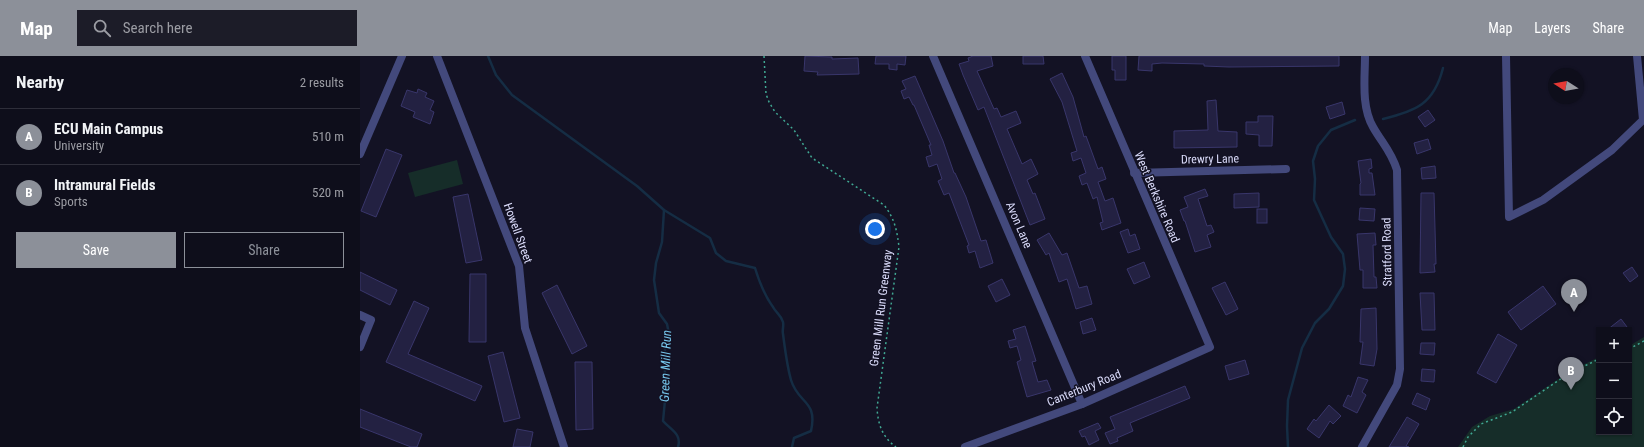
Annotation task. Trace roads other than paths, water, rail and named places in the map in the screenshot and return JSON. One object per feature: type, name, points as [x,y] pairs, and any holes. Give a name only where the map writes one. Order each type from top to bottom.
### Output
[{"type":"street","points":[[360,154],[402,56]]},
{"type":"street","name":"Howell Street","points":[[437,56],[519,266],[525,328],[564,447]]},
{"type":"street","name":"Avon Lane","points":[[933,56],[1082,404]]},
{"type":"street","name":"West Berkshire Road","points":[[1085,56],[1210,347]]},
{"type":"street","name":"Stratford Road","points":[[1362,447],[1397,385],[1400,369],[1397,170],[1393,157],[1373,126],[1368,115],[1365,91],[1365,56]]},
{"type":"street","points":[[1506,56],[1509,217],[1543,200],[1612,150],[1643,120],[1637,56]]},
{"type":"street","name":"Drewry Lane","points":[[1134,173],[1286,169]]},
{"type":"street","points":[[360,315],[371,320],[360,347]]},
{"type":"street","name":"Canterbury Road","points":[[965,447],[1082,404],[1210,347]]},
{"type":"waterway","name":"Green Mill Run","points":[[488,56],[496,75],[512,95],[637,186],[664,210],[710,238],[716,253],[726,261],[755,268],[765,293],[783,322],[787,363],[794,388],[810,408],[812,413],[811,431],[794,438],[792,447]]},
{"type":"waterway","points":[[1383,119],[1405,113],[1422,104],[1429,98],[1434,90],[1443,68]]},
{"type":"waterway","points":[[1288,447],[1288,400],[1302,348],[1315,323],[1329,309],[1343,286],[1345,269],[1343,254],[1331,237],[1314,200],[1315,179],[1313,161],[1318,146],[1331,130],[1355,120]]},
{"type":"waterway","name":"Green Mill Run","points":[[664,210],[662,242],[656,263],[654,280],[659,313],[667,324],[669,334],[664,354],[666,390],[663,421],[677,435],[679,443],[678,447]]},
{"type":"place","name":"ECU Main Campus","points":[[1574,312]]},
{"type":"place","name":"Intramural Fields","points":[[1571,390]]}]
